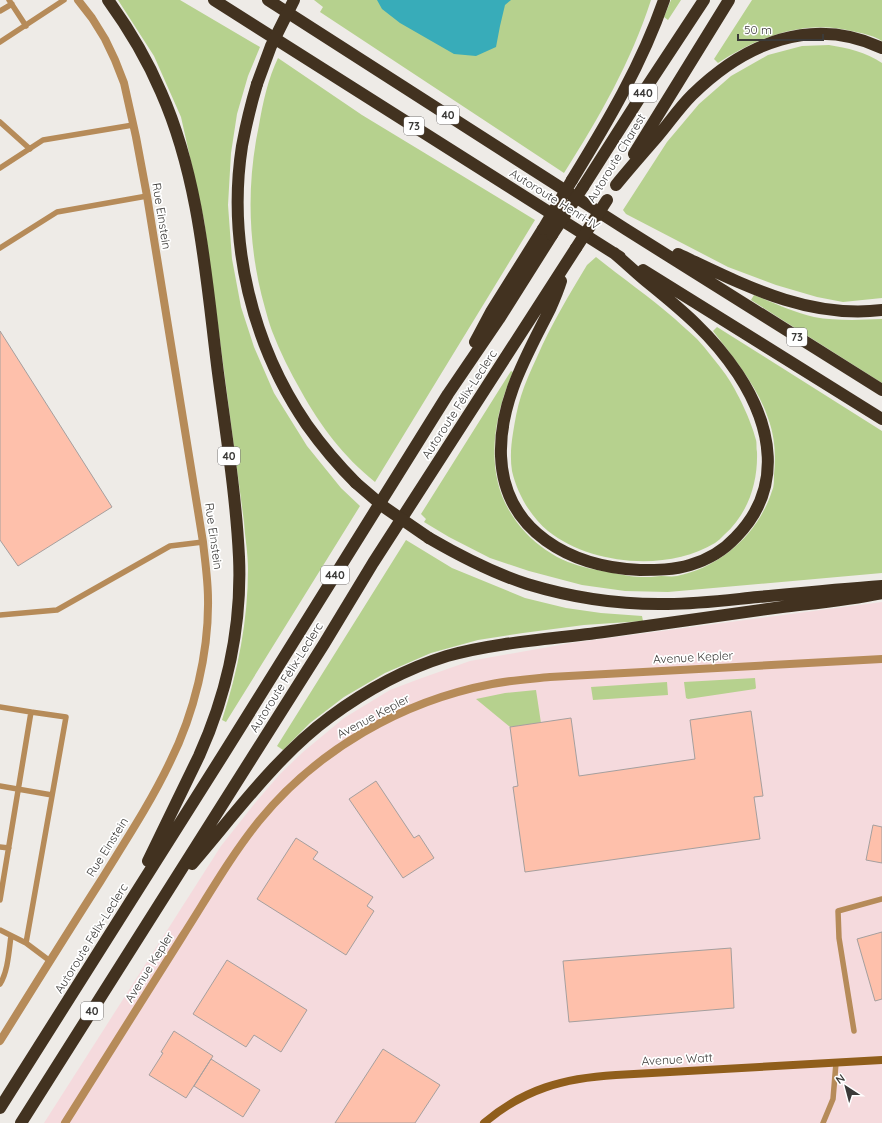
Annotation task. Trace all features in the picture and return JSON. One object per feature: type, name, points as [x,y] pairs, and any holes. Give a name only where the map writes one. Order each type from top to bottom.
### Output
[{"type":"highway","name":"40","points":[[108,0],[136,42],[162,94],[175,131],[194,198],[205,268],[232,487],[239,558],[239,593],[236,626],[230,665],[220,703],[207,739],[125,911]]},
{"type":"highway","name":"Autoroute Henri-IV","points":[[213,0],[614,253],[720,317],[882,419]]},
{"type":"highway","name":"Autoroute Henri-IV","points":[[268,0],[627,230],[882,390]]},
{"type":"highway","points":[[294,0],[271,46],[257,84],[248,119],[242,146],[239,190],[240,234],[250,296],[268,353],[287,392],[318,440],[356,483],[384,507],[429,538],[468,559],[526,584],[574,596],[621,603],[692,603],[882,586]]},
{"type":"highway","points":[[578,184],[602,132],[641,57],[664,0]]},
{"type":"highway","name":"Autoroute Charest","points":[[547,232],[578,184],[646,88],[704,0]]},
{"type":"highway","name":"Autoroute Charest","points":[[574,251],[607,200],[729,0]]},
{"type":"highway","points":[[616,185],[692,95],[718,72],[746,54],[787,38],[816,34],[845,36],[859,39],[882,48]]},
{"type":"highway","points":[[627,230],[742,284],[788,302],[845,312],[882,310]]},
{"type":"highway","name":"Autoroute Félix-Leclerc","points":[[0,1108],[227,749],[448,394],[499,318],[547,232]]},
{"type":"highway","name":"Autoroute Félix-Leclerc","points":[[21,1123],[324,644],[373,563],[574,251]]},
{"type":"highway","points":[[574,251],[551,306],[519,372],[508,401],[501,444],[502,467],[507,487],[515,507],[529,526],[547,542],[560,550],[585,560],[616,568],[648,570],[678,568],[700,562],[723,549],[749,522],[761,500],[765,487],[768,466],[767,444],[753,400],[739,375],[721,350],[687,315],[614,253]]},
{"type":"highway","points":[[163,898],[262,782],[300,742],[329,717],[359,697],[412,669],[446,656],[502,644],[604,632],[882,593]]},
{"type":"street","name":"Rue Einstein","points":[[0,1041],[143,812],[171,761],[184,728],[196,690],[207,624],[208,599],[203,542],[147,196],[133,125],[124,83],[115,60],[105,39],[92,18],[78,0]]},
{"type":"street","name":"Avenue Kepler","points":[[65,1123],[231,861],[260,820],[283,795],[311,769],[340,747],[372,728],[406,710],[438,698],[474,688],[512,681],[550,677],[882,659]]},
{"type":"street","name":"Avenue Watt","points":[[484,1123],[497,1112],[519,1099],[546,1087],[573,1080],[616,1074],[882,1060]]},
{"type":"lane","points":[[0,42],[64,0]]},
{"type":"lane","points":[[0,11],[10,2],[26,26]]},
{"type":"lane","points":[[0,122],[30,149]]},
{"type":"lane","points":[[0,168],[43,140],[133,125]]},
{"type":"lane","points":[[0,248],[57,212],[147,196]]},
{"type":"lane","points":[[0,615],[57,610],[170,546],[203,542]]},
{"type":"lane","points":[[0,707],[66,717],[26,943]]},
{"type":"lane","points":[[0,900],[31,712]]},
{"type":"lane","points":[[0,786],[52,795]]},
{"type":"lane","points":[[0,847],[9,848]]},
{"type":"lane","points":[[854,1031],[839,938],[838,911],[882,899]]},
{"type":"lane","points":[[0,930],[26,943],[50,961]]},
{"type":"lane","points":[[0,984],[3,979],[11,936]]},
{"type":"lane","points":[[823,1123],[833,1099],[836,1063]]},
{"type":"shaded area","points":[[882,602],[882,1123],[44,1123],[221,846],[280,774],[303,752],[344,718],[390,690],[470,661],[571,643]]},
{"type":"green space","points":[[118,0],[180,0],[260,47],[248,76],[237,114],[231,153],[228,205],[232,259],[241,307],[254,347],[274,393],[307,446],[341,488],[360,506],[226,722],[222,720],[233,683],[244,626],[248,588],[248,563],[244,522],[204,220],[181,117],[154,56]]},
{"type":"green space","points":[[314,0],[651,0],[634,45],[613,89],[590,131],[564,173],[320,12],[323,7]]},
{"type":"green space","points":[[671,0],[681,0],[668,20],[664,17]]},
{"type":"green space","points":[[752,0],[882,0],[882,41],[867,34],[838,28],[820,27],[802,29],[784,32],[767,38],[734,53],[718,63],[714,59]]},
{"type":"green space","points":[[829,45],[863,53],[882,63],[882,298],[843,302],[817,297],[776,285],[728,267],[626,214],[623,210],[667,142],[699,104],[731,76],[768,55],[802,46]]},
{"type":"green space","points":[[278,58],[362,115],[535,220],[375,482],[343,451],[316,417],[289,369],[275,339],[259,285],[252,240],[252,171],[264,99],[271,74]]},
{"type":"green space","points":[[596,257],[646,295],[697,339],[726,375],[739,397],[754,432],[757,452],[756,475],[750,497],[745,508],[732,527],[720,539],[696,552],[675,558],[652,561],[630,561],[585,551],[566,542],[541,525],[525,504],[517,488],[512,471],[511,452],[517,410],[524,386],[542,345],[560,310],[587,265]]},
{"type":"green space","points":[[754,295],[791,310],[814,317],[839,320],[882,319],[882,383],[751,300]]},
{"type":"green space","points":[[717,327],[882,431],[882,573],[668,592],[625,591],[582,585],[529,571],[490,558],[424,522],[426,519],[421,514],[511,371],[513,372],[503,398],[496,426],[494,455],[495,469],[502,496],[512,516],[521,528],[535,542],[562,560],[594,569],[637,577],[677,576],[693,572],[723,556],[736,546],[747,534],[766,507],[774,486],[775,453],[774,439],[764,406],[744,373],[713,331]]},
{"type":"green space","points":[[406,540],[452,568],[525,598],[566,608],[601,613],[642,616],[643,621],[584,625],[523,633],[478,640],[431,653],[385,673],[344,697],[310,723],[283,750],[277,746]]},
{"type":"green space","points":[[755,678],[755,689],[688,699],[686,698],[684,682]]},
{"type":"green space","points":[[667,682],[668,695],[593,700],[591,687]]},
{"type":"green space","points":[[536,690],[541,723],[510,727],[476,699],[505,693]]},
{"type":"water","points":[[377,0],[511,0],[505,5],[496,47],[476,56],[454,54],[400,23],[382,9]]},
{"type":"building","points":[[0,331],[112,507],[18,566],[0,540]]},
{"type":"building","points":[[751,711],[763,796],[754,797],[760,839],[525,872],[513,787],[518,786],[510,727],[571,718],[579,776],[695,759],[690,720]]},
{"type":"building","points":[[376,781],[414,838],[419,835],[434,858],[403,878],[349,799]]},
{"type":"building","points":[[873,825],[882,827],[882,863],[866,860]]},
{"type":"building","points":[[296,838],[318,852],[313,859],[373,897],[367,906],[374,911],[346,955],[257,899]]},
{"type":"building","points":[[882,932],[882,999],[875,1001],[857,939]]},
{"type":"building","points":[[731,948],[734,1008],[569,1022],[563,961]]},
{"type":"building","points":[[227,960],[307,1010],[281,1052],[254,1035],[246,1047],[193,1014]]},
{"type":"building","points":[[174,1031],[213,1056],[186,1098],[149,1075],[163,1053],[161,1052]]},
{"type":"building","points":[[383,1049],[440,1085],[415,1123],[335,1123]]},
{"type":"building","points":[[211,1059],[260,1090],[243,1117],[194,1086]]}]
